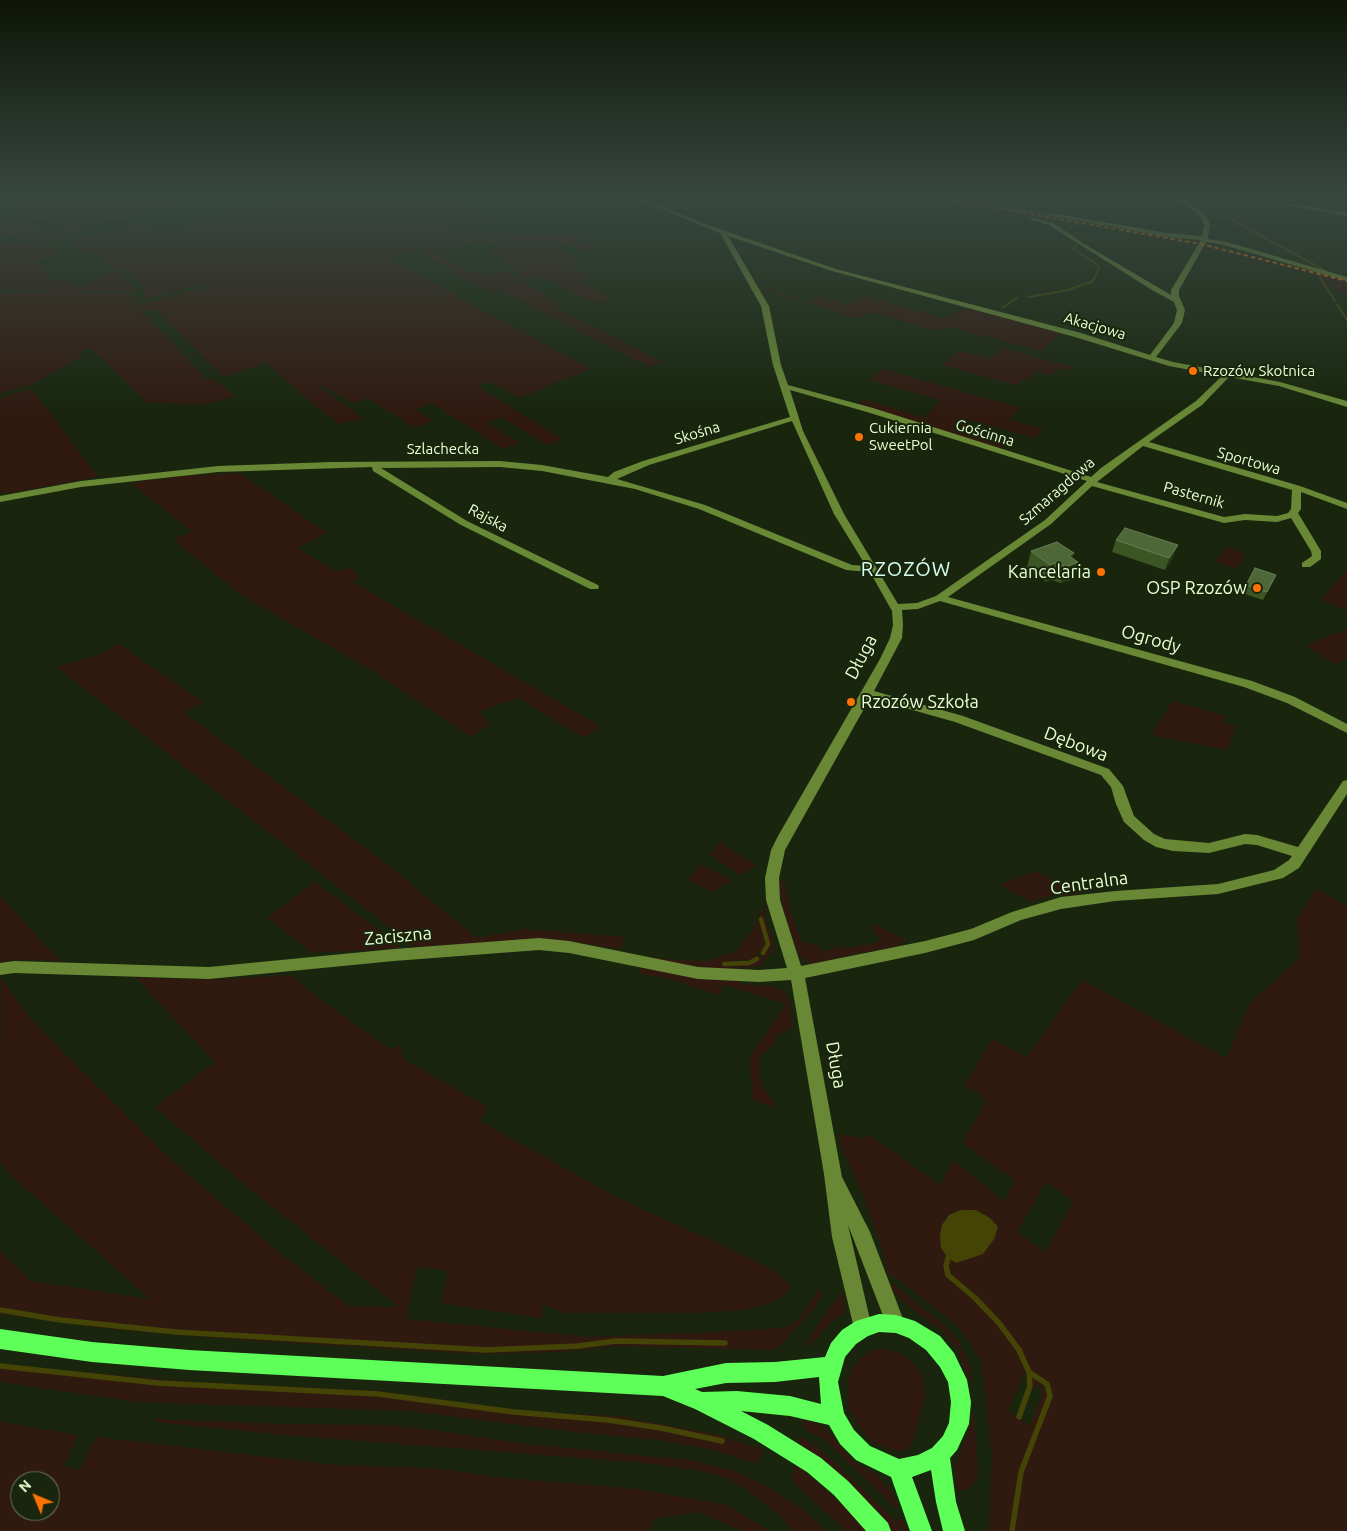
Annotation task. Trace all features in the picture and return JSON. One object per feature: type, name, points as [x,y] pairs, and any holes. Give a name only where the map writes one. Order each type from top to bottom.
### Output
[{"type":"main road","points":[[879,1324],[896,1324],[916,1330],[933,1343],[947,1360],[957,1380],[961,1402],[959,1424],[950,1443],[939,1455],[920,1465],[899,1469],[863,1453],[846,1437],[835,1418],[828,1382],[831,1366],[838,1350],[849,1337],[863,1328],[879,1324]]},
{"type":"main road","points":[[0,1339],[92,1352],[189,1360],[663,1386],[726,1372],[775,1372],[831,1366]]},
{"type":"main road","points":[[663,1386],[702,1402],[761,1432],[814,1465],[841,1488],[880,1531]]},
{"type":"main road","points":[[702,1402],[737,1401],[790,1406],[835,1418]]},
{"type":"main road","points":[[939,1455],[946,1502],[954,1531]]},
{"type":"main road","points":[[899,1469],[921,1531]]},
{"type":"street","name":"Długa","points":[[743,268],[765,306],[784,388],[794,418],[839,514],[895,607],[898,625],[896,638],[867,693],[778,850],[772,878],[773,900],[797,974],[833,1174],[841,1237],[863,1328]]},
{"type":"street","name":"Akacjowa","points":[[829,268],[1078,335],[1172,364],[1289,386],[1347,404]]},
{"type":"street","points":[[1120,268],[1176,300]]},
{"type":"street","points":[[1152,358],[1178,323],[1181,310],[1176,300],[1175,290],[1186,268]]},
{"type":"street","points":[[1313,268],[1347,279]]},
{"type":"street","name":"Szmaragdowa","points":[[895,607],[918,606],[940,598],[1048,522],[1116,461],[1199,403],[1228,374]]},
{"type":"street","name":"Gościnna","points":[[784,388],[795,389],[870,410],[1091,482]]},
{"type":"street","name":"Skośna","points":[[610,480],[617,474],[646,463],[794,418]]},
{"type":"street","name":"Sportowa","points":[[1142,443],[1297,488],[1347,506]]},
{"type":"street","name":"Szlachecka","points":[[0,499],[81,484],[218,469],[500,464],[542,468],[610,480],[702,506],[850,568],[872,569]]},
{"type":"street","name":"Rajska","points":[[377,465],[376,469],[464,523],[594,587]]},
{"type":"street","name":"Pasternik","points":[[1091,482],[1224,520],[1245,517],[1282,519],[1293,513]]},
{"type":"street","points":[[1297,488],[1296,509],[1293,513],[1316,551],[1316,557],[1306,565]]},
{"type":"street","name":"Ogrody","points":[[940,598],[1248,684],[1291,700],[1347,729]]},
{"type":"street","name":"Dębowa","points":[[867,693],[959,719],[1105,772],[1117,786],[1129,819],[1149,837],[1161,843],[1173,846],[1209,848],[1245,839],[1257,840],[1300,853]]},
{"type":"street","name":"Centralna","points":[[797,974],[925,947],[974,934],[1017,916],[1061,903],[1114,896],[1218,889],[1278,874],[1294,864],[1347,784]]},
{"type":"street","name":"Zaciszna","points":[[0,969],[209,973],[400,954],[539,944],[569,947],[698,973],[759,976],[797,974]]},
{"type":"street","name":"Długa","points":[[833,1174],[864,1238],[896,1324]]},
{"type":"shaded area","points":[[0,268],[42,268],[51,279],[72,281],[76,287],[107,274],[109,270],[117,272],[135,289],[136,294],[116,291],[79,291],[81,293],[124,294],[133,297],[137,305],[216,284],[194,286],[143,300],[143,287],[123,269],[120,268],[406,268],[590,369],[519,398],[491,382],[477,386],[562,439],[547,445],[501,417],[487,423],[520,443],[503,449],[432,403],[416,409],[433,421],[415,428],[367,398],[354,403],[320,385],[321,388],[364,419],[339,424],[266,363],[223,377],[156,309],[143,312],[204,377],[216,381],[236,396],[202,405],[146,402],[91,348],[81,351],[81,357],[28,386],[0,394],[0,293],[48,292],[47,290],[0,290]]},
{"type":"shaded area","points":[[448,268],[463,268],[471,273],[491,274],[506,271],[559,303],[557,309],[662,362],[650,367],[501,291],[489,292]]},
{"type":"shaded area","points":[[513,268],[578,268],[594,277],[580,280],[612,300],[601,304],[569,291],[545,276],[526,280]]},
{"type":"shaded area","points":[[1291,268],[1347,282],[1347,296],[1325,282],[1321,282],[1313,274]]},
{"type":"shaded area","points":[[759,286],[809,302],[819,296],[846,305],[864,296],[942,318],[968,308],[1061,332],[1041,351],[945,326],[938,331],[870,312],[859,319],[761,289]]},
{"type":"shaded area","points":[[1002,348],[1073,367],[1069,371],[1059,368],[1051,375],[1036,371],[1028,380],[1023,379],[1016,385],[942,365],[960,351],[989,358]]},
{"type":"shaded area","points":[[882,369],[1021,408],[1008,419],[1043,429],[1035,438],[970,420],[961,427],[1008,442],[999,450],[857,405],[864,399],[925,418],[940,400],[871,380]]},
{"type":"shaded area","points":[[32,389],[98,477],[3,494],[0,490],[0,398]]},
{"type":"shaded area","points":[[239,473],[327,533],[297,548],[336,571],[350,568],[355,571],[358,579],[353,582],[600,726],[584,738],[518,698],[479,712],[490,724],[471,737],[375,672],[243,596],[173,540],[191,531],[131,483],[182,476]]},
{"type":"shaded area","points":[[1225,547],[1246,554],[1237,569],[1216,562]]},
{"type":"shaded area","points":[[1347,569],[1347,610],[1321,600]]},
{"type":"shaded area","points":[[1347,629],[1347,659],[1334,664],[1306,645]]},
{"type":"shaded area","points":[[119,644],[204,703],[183,712],[393,869],[474,936],[482,937],[523,929],[624,937],[621,949],[549,939],[415,947],[57,667],[96,656]]},
{"type":"shaded area","points":[[1172,701],[1226,716],[1224,723],[1236,727],[1227,750],[1152,735]]},
{"type":"shaded area","points":[[720,842],[756,866],[741,875],[719,861],[709,854]]},
{"type":"shaded area","points":[[701,864],[732,881],[711,892],[688,880]]},
{"type":"shaded area","points":[[1035,871],[1082,894],[1050,896],[1030,901],[1000,885]]},
{"type":"shaded area","points":[[780,880],[785,883],[790,909],[801,941],[828,951],[834,950],[834,946],[858,947],[864,943],[868,946],[880,940],[871,926],[874,924],[908,941],[900,942],[901,945],[832,959],[833,963],[814,965],[808,963],[799,956],[784,913]]},
{"type":"shaded area","points":[[315,882],[400,948],[312,953],[267,917]]},
{"type":"shaded area","points":[[1317,889],[1347,907],[1347,1531],[989,1531],[992,1457],[982,1363],[965,1335],[952,1321],[894,1276],[888,1274],[883,1252],[863,1195],[841,1146],[839,1134],[861,1138],[871,1136],[940,1185],[954,1160],[1004,1202],[1014,1180],[963,1143],[985,1103],[980,1093],[965,1086],[992,1039],[1027,1057],[1082,980],[1226,1058],[1250,1003],[1300,958],[1297,918]],"holes":[[[1046,1182],[1073,1201],[1046,1252],[1017,1232]],[[1025,1371],[1027,1385],[1033,1389],[1039,1386],[1043,1391],[1030,1426],[1008,1411]]]},
{"type":"shaded area","points":[[0,896],[60,961],[22,960],[0,962]]},
{"type":"shaded area","points":[[763,905],[766,921],[776,948],[761,965],[756,967],[741,967],[741,971],[713,970],[648,959],[649,956],[675,960],[706,961],[735,952],[754,929]],"holes":[[[760,918],[763,919],[770,948],[761,957],[749,964],[724,965],[724,962],[752,959],[764,948],[765,943],[759,921]]]},
{"type":"shaded area","points":[[642,967],[740,981],[740,984],[772,986],[785,992],[790,1003],[793,1028],[776,1036],[777,1040],[761,1056],[759,1070],[762,1085],[775,1104],[772,1108],[752,1099],[750,1056],[786,1004],[724,985],[719,995],[670,979],[638,974]]},
{"type":"shaded area","points":[[291,975],[314,995],[390,1049],[400,1046],[403,1059],[488,1107],[480,1121],[622,1200],[775,1271],[791,1286],[786,1294],[770,1303],[743,1310],[698,1313],[565,1313],[543,1304],[542,1318],[441,1303],[448,1271],[417,1267],[406,1319],[590,1337],[739,1331],[788,1327],[800,1318],[819,1289],[822,1293],[816,1306],[779,1347],[773,1350],[614,1346],[562,1352],[479,1354],[256,1341],[110,1329],[0,1314],[0,1251],[31,1281],[150,1299],[15,1179],[0,1162],[1,976],[32,1020],[167,1156],[282,1255],[349,1306],[399,1307],[251,1190],[155,1107],[215,1062],[135,977],[209,980]]},
{"type":"shaded area","points":[[961,1210],[976,1210],[990,1218],[998,1227],[994,1239],[983,1254],[956,1263],[948,1258],[941,1248],[940,1235],[942,1225],[949,1215]]},
{"type":"shaded area","points":[[888,1282],[892,1283],[944,1325],[958,1340],[971,1367],[971,1385],[958,1349],[941,1330],[903,1302],[895,1294]]},
{"type":"shaded area","points":[[843,1291],[845,1312],[831,1322],[811,1344],[804,1347],[824,1315]]},
{"type":"shaded area","points":[[882,1349],[897,1352],[907,1358],[919,1370],[924,1384],[925,1397],[913,1442],[909,1448],[901,1451],[891,1450],[876,1444],[865,1436],[848,1408],[848,1380],[852,1369],[859,1359],[870,1351]]},
{"type":"shaded area","points":[[0,1365],[193,1382],[377,1391],[532,1412],[618,1416],[719,1435],[763,1450],[758,1464],[714,1450],[658,1440],[575,1432],[411,1411],[138,1402],[0,1382]]},
{"type":"shaded area","points":[[974,1410],[978,1477],[972,1486],[965,1491],[957,1489],[955,1466]]},
{"type":"shaded area","points":[[156,1419],[284,1424],[385,1425],[528,1444],[696,1461],[735,1471],[766,1486],[804,1510],[826,1531],[794,1531],[780,1516],[750,1492],[727,1478],[697,1470],[633,1462],[284,1435],[155,1422]]},
{"type":"shaded area","points":[[803,1419],[817,1423],[834,1437],[844,1451],[858,1465],[878,1476],[892,1492],[899,1506],[893,1506],[824,1439],[803,1428]]},
{"type":"shaded area","points":[[0,1422],[77,1435],[64,1466],[80,1470],[96,1437],[337,1465],[432,1468],[505,1478],[638,1489],[727,1505],[770,1531],[742,1531],[699,1512],[654,1518],[650,1531],[0,1531]]},
{"type":"shaded area","points":[[801,1436],[817,1446],[893,1518],[903,1519],[908,1531],[891,1531],[799,1444]]},
{"type":"shaded area","points":[[796,1463],[850,1512],[866,1531],[846,1531],[791,1480]]},
{"type":"building","points":[[1125,528],[1178,545],[1169,558],[1116,540]]},
{"type":"building","points":[[1057,542],[1074,553],[1069,556],[1078,562],[1066,567],[1055,563],[1050,565],[1031,551]]},
{"type":"building","points":[[1255,568],[1276,575],[1267,592],[1246,585]]},
{"type":"waterway","points":[[1029,297],[1068,290],[1093,281],[1099,268]]},
{"type":"waterway","points":[[1321,268],[1326,271]]},
{"type":"waterway","points":[[1321,275],[1320,278],[1335,301]]},
{"type":"waterway","points":[[1002,308],[1017,298]]},
{"type":"waterway","points":[[1337,304],[1347,320]]},
{"type":"waterway","points":[[761,919],[768,944],[763,953]]},
{"type":"waterway","points":[[724,964],[749,963],[757,959]]},
{"type":"waterway","points":[[948,1258],[946,1266],[948,1275],[975,1298],[999,1323],[1019,1350],[1029,1372]]},
{"type":"waterway","points":[[0,1310],[60,1320],[176,1332],[486,1350],[578,1346],[616,1341],[725,1343]]},
{"type":"waterway","points":[[0,1366],[158,1383],[378,1394],[514,1412],[608,1420],[661,1428],[722,1441]]},
{"type":"waterway","points":[[1012,1531],[1021,1472],[1050,1396],[1047,1384],[1029,1372]]},
{"type":"waterway","points":[[1019,1417],[1030,1386],[1029,1372]]},
{"type":"railway","points":[[1297,268],[1347,281]]},
{"type":"place","name":"Rzozów Skotnica","points":[[1193,371]]},
{"type":"place","name":"Cukiernia SweetPol","points":[[859,437]]},
{"type":"place","name":"Kancelaria","points":[[1101,572]]},
{"type":"place","name":"OSP Rzozów","points":[[1257,588]]},
{"type":"place","name":"Rzozów Szkoła","points":[[851,702]]},
{"type":"district","name":"RZOZÓW","points":[[906,569]]}]
